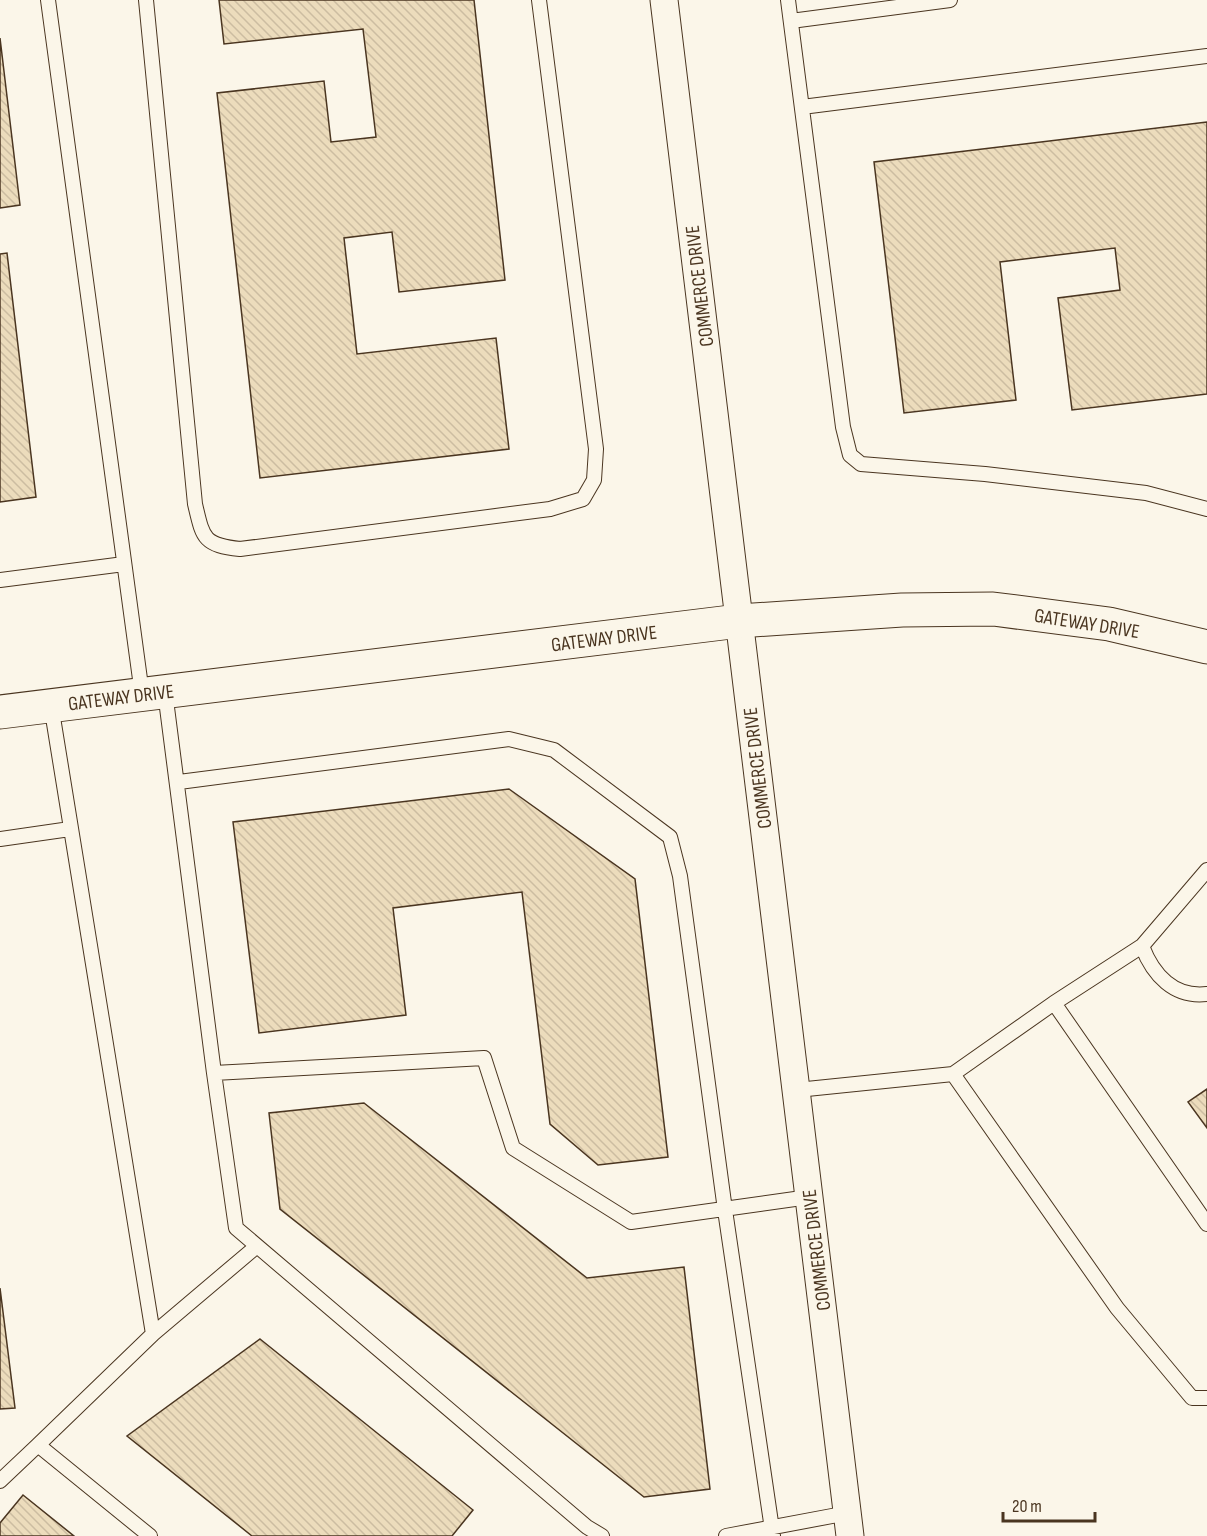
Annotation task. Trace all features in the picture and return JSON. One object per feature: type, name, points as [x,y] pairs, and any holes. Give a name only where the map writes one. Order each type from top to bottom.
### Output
[{"type":"street","name":"COMMERCE DRIVE","points":[[664,0],[849,1524]]},
{"type":"street","name":"GATEWAY DRIVE","points":[[0,712],[740,621],[902,610],[993,609],[1109,624],[1207,647]]},
{"type":"lane","points":[[48,0],[124,564],[153,693],[179,782],[214,1073],[236,1228],[578,1520],[602,1536]]},
{"type":"lane","points":[[146,0],[195,504],[202,534],[218,547],[240,549],[550,509],[583,499],[594,480],[596,448],[539,0]]},
{"type":"lane","points":[[788,0],[843,427],[850,455],[861,464],[985,474],[1146,493],[1207,509]]},
{"type":"lane","points":[[791,21],[950,0]]},
{"type":"lane","points":[[802,107],[1207,56]]},
{"type":"lane","points":[[0,580],[124,564]]},
{"type":"lane","points":[[51,705],[153,1334]]},
{"type":"lane","points":[[179,782],[509,739],[554,750],[670,837],[680,876],[725,1210],[772,1532]]},
{"type":"lane","points":[[0,839],[70,830]]},
{"type":"lane","points":[[796,1090],[953,1074],[1054,1003],[1142,946],[1207,870]]},
{"type":"lane","points":[[1142,946],[1148,962],[1165,982],[1190,996],[1207,994]]},
{"type":"lane","points":[[1054,1003],[1207,1224]]},
{"type":"lane","points":[[214,1073],[484,1058],[513,1148],[631,1222],[809,1197]]},
{"type":"lane","points":[[953,1074],[1118,1308],[1192,1398],[1207,1398]]},
{"type":"lane","points":[[0,1481],[153,1334],[257,1246]]},
{"type":"lane","points":[[38,1445],[150,1536]]},
{"type":"lane","points":[[726,1536],[849,1524]]},
{"type":"building","points":[[219,0],[474,0],[505,280],[399,292],[392,232],[344,238],[357,354],[496,338],[509,449],[260,478],[217,93],[324,81],[331,142],[376,137],[363,29],[224,44]]},
{"type":"building","points":[[0,38],[20,205],[0,208]]},
{"type":"building","points":[[1207,122],[1207,394],[1072,410],[1058,298],[1120,290],[1115,248],[1000,262],[1016,400],[904,413],[874,162]]},
{"type":"building","points":[[7,253],[36,497],[0,502],[0,254]]},
{"type":"building","points":[[509,789],[635,879],[668,1157],[598,1165],[550,1124],[522,892],[393,908],[406,1015],[259,1033],[233,822]]},
{"type":"building","points":[[1207,1089],[1207,1128],[1188,1102]]},
{"type":"building","points":[[364,1103],[587,1278],[684,1267],[710,1489],[644,1497],[280,1209],[269,1113]]},
{"type":"building","points":[[0,1288],[15,1408],[0,1409]]},
{"type":"building","points":[[260,1339],[473,1510],[452,1536],[252,1536],[127,1436]]},
{"type":"building","points":[[23,1495],[74,1536],[0,1536],[0,1523]]}]
